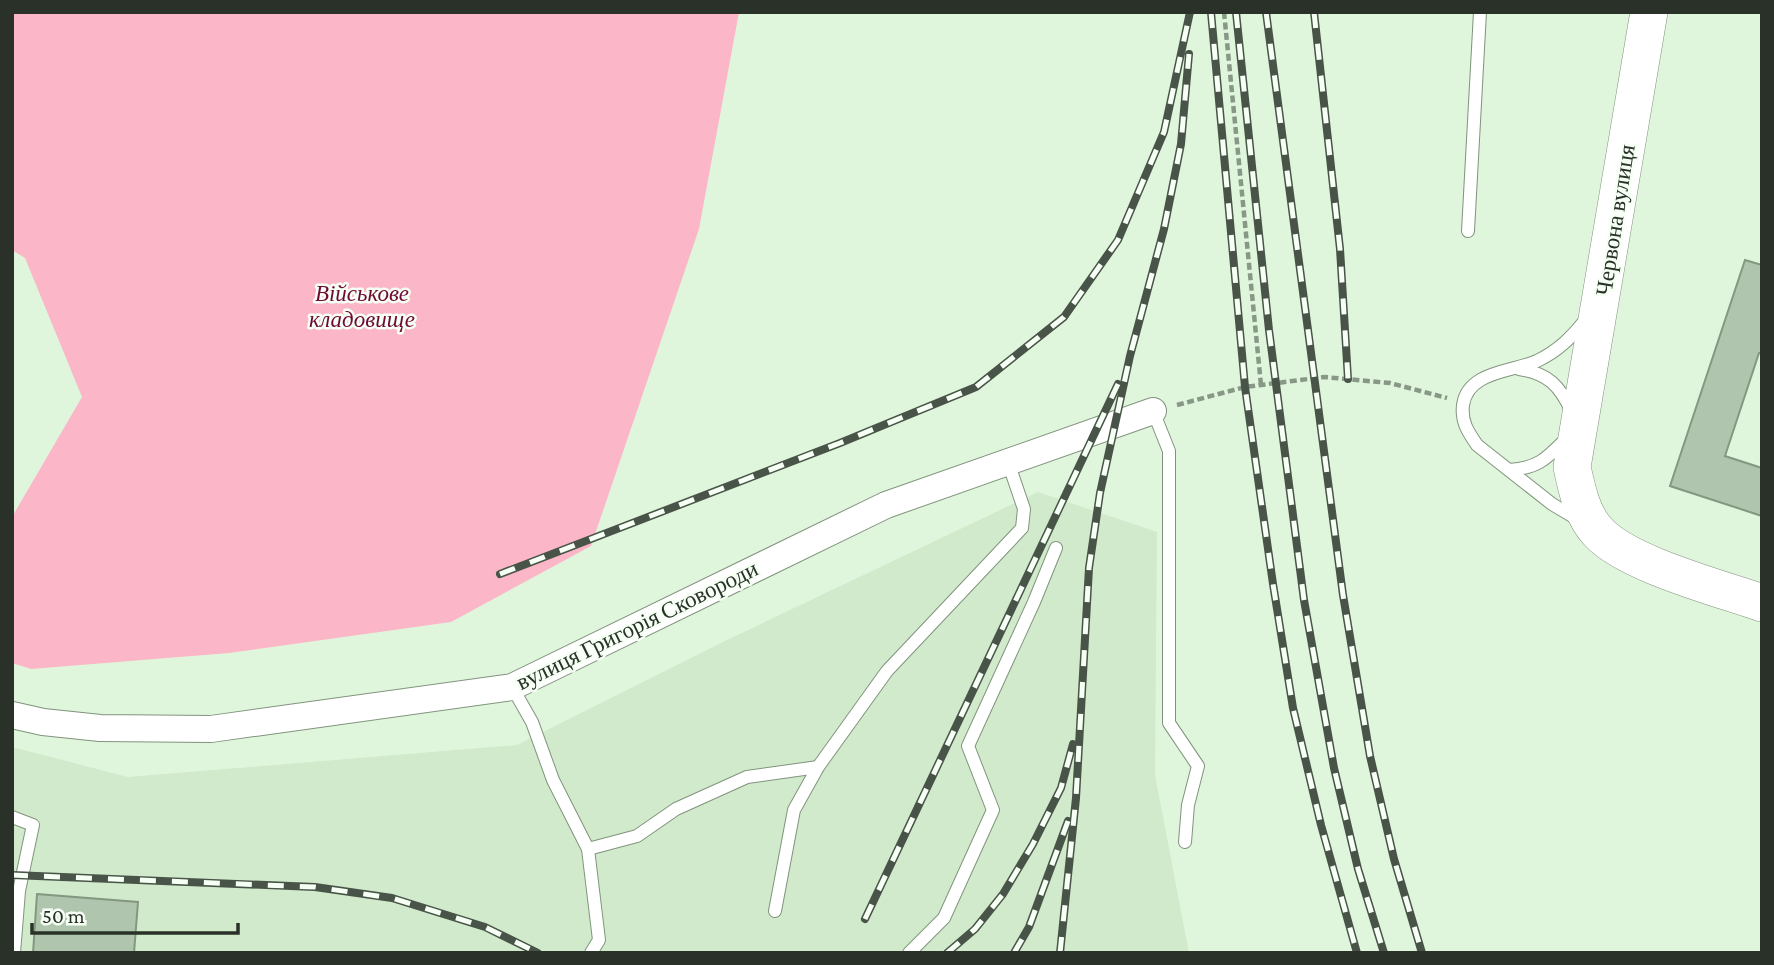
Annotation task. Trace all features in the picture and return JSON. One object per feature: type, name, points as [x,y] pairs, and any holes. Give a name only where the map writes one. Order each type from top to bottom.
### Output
[{"type":"main road","name":"Червона вулиця","points":[[1598,533],[1584,512],[1572,467],[1649,12]]},
{"type":"main road","points":[[1598,533],[1641,561],[1762,603]]},
{"type":"street","name":"вулиця Григорія Сковороди","points":[[12,715],[43,722],[100,728],[211,729],[512,687],[886,505],[1153,411]]},
{"type":"lane","points":[[1468,232],[1480,12]]},
{"type":"lane","points":[[1598,533],[1552,504],[1478,445],[1468,432],[1463,418],[1464,402],[1470,386],[1483,378],[1538,361],[1569,341],[1586,320],[1606,278]]},
{"type":"lane","points":[[1509,470],[1527,469],[1543,462],[1579,427],[1555,383],[1536,371],[1516,369]]},
{"type":"lane","points":[[1153,411],[1169,451],[1169,723],[1198,766],[1188,805],[1185,842]]},
{"type":"lane","points":[[775,911],[794,810],[818,767],[887,671],[1022,528],[1024,509],[1008,462]]},
{"type":"lane","points":[[909,953],[944,918],[993,810],[968,746],[1056,548]]},
{"type":"lane","points":[[512,687],[532,722],[553,780],[588,849],[599,940],[591,953]]},
{"type":"lane","points":[[588,849],[637,836],[676,809],[747,778],[818,767]]},
{"type":"lane","points":[[12,817],[33,825],[19,891],[14,953]]},
{"type":"path","points":[[1224,12],[1261,385]]},
{"type":"path","points":[[1153,411],[1245,387],[1324,377],[1390,383],[1464,402]]},
{"type":"shaded area","points":[[1038,492],[1157,532],[1155,775],[1189,953],[12,953],[12,747],[128,777],[517,745],[727,640]]},
{"type":"green space","name":"Військове кладовище","points":[[12,12],[739,12],[699,229],[591,546],[451,622],[229,653],[31,669],[12,663],[12,517],[82,397],[25,258],[12,250]]},
{"type":"building","points":[[1745,260],[1762,265],[1762,353],[1759,353],[1725,456],[1762,468],[1762,516],[1670,486]]},
{"type":"building","points":[[37,894],[138,902],[134,953],[33,953]]},
{"type":"railway","points":[[500,574],[840,443],[976,387],[1064,317],[1118,240],[1164,132],[1190,12]]},
{"type":"railway","points":[[1211,12],[1245,387],[1273,584],[1293,708],[1321,825],[1357,953]]},
{"type":"railway","points":[[1236,12],[1269,330],[1304,600],[1334,768],[1358,869],[1384,953]]},
{"type":"railway","points":[[1266,12],[1343,595],[1370,756],[1394,859],[1422,953]]},
{"type":"railway","points":[[1314,12],[1340,249],[1348,379]]},
{"type":"railway","points":[[1060,953],[1076,798],[1089,568],[1100,493],[1130,356],[1164,229],[1181,144],[1189,54]]},
{"type":"railway","points":[[865,919],[1118,384]]},
{"type":"railway","points":[[947,953],[975,929],[1003,894],[1033,844],[1061,788],[1073,744]]},
{"type":"railway","points":[[1014,953],[1029,927],[1068,821]]},
{"type":"railway","points":[[12,875],[315,887],[392,898],[485,927],[538,953]]}]
